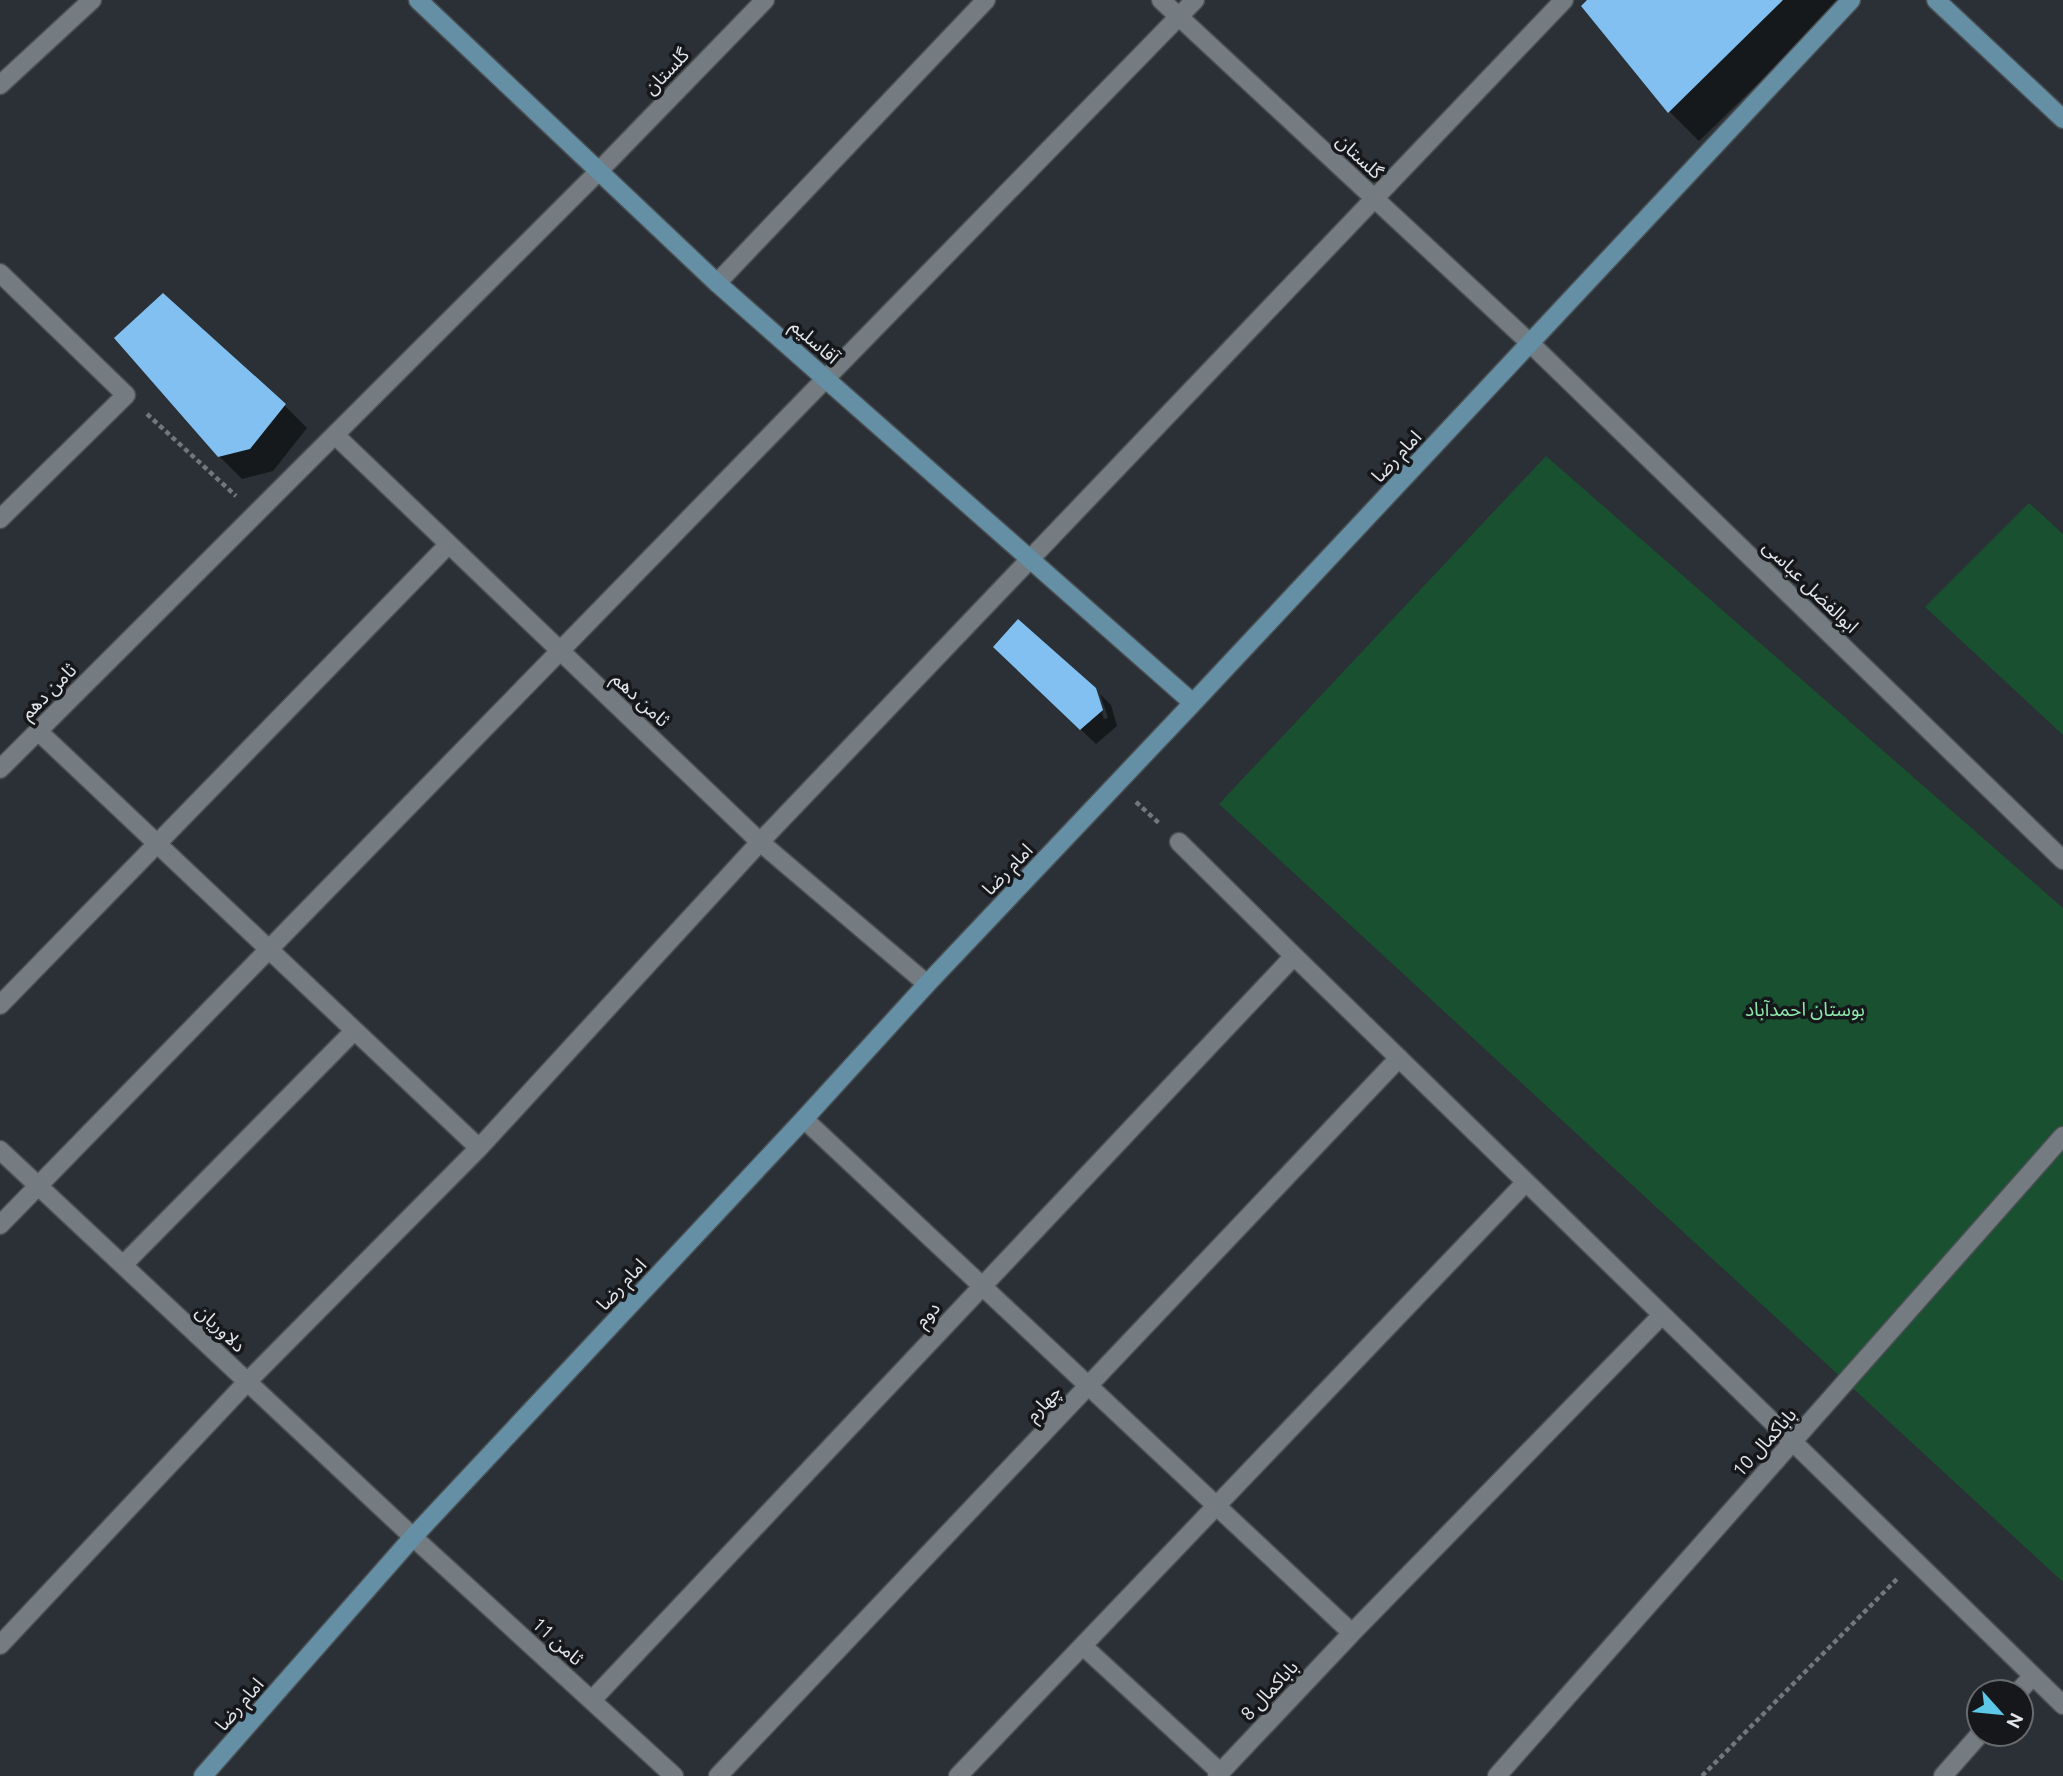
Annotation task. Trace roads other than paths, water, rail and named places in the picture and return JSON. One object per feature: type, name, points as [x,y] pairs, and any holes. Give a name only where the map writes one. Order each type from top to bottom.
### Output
[{"type":"street","points":[[0,85],[92,0]]},
{"type":"street","name":"آقاسلیم","points":[[418,0],[717,282],[1194,703]]},
{"type":"street","name":"گلستان","points":[[598,172],[765,0]]},
{"type":"street","points":[[717,282],[986,0]]},
{"type":"street","name":"گلستان","points":[[1161,0],[1530,343]]},
{"type":"street","points":[[0,1226],[1195,0]]},
{"type":"street","points":[[0,1645],[247,1382],[479,1148],[760,842],[1563,0]]},
{"type":"street","name":"امام رضا","points":[[203,1776],[413,1537],[804,1119],[926,984],[1194,703],[1851,0]]},
{"type":"street","points":[[1936,0],[2060,110]]},
{"type":"street","name":"ثامن دهم","points":[[0,769],[598,172]]},
{"type":"street","points":[[0,273],[126,395],[0,519]]},
{"type":"street","name":"ابوالفضل عباسی","points":[[1530,343],[2063,860]]},
{"type":"street","name":"ثامن دهم","points":[[335,435],[760,842],[926,984]]},
{"type":"street","points":[[0,1005],[448,545]]},
{"type":"street","points":[[38,731],[479,1148]]},
{"type":"street","points":[[1179,842],[2063,1705]]},
{"type":"street","name":"دوم","points":[[592,1700],[1294,956]]},
{"type":"street","points":[[123,1265],[354,1031]]},
{"type":"street","name":"چهارم","points":[[718,1776],[1399,1058]]},
{"type":"street","points":[[804,1119],[1352,1633]]},
{"type":"street","name":"باباکمال 10","points":[[1497,1776],[2063,1136]]},
{"type":"street","name":"دلاوریان","points":[[0,1150],[413,1537]]},
{"type":"street","points":[[958,1776],[1526,1182]]},
{"type":"street","name":"باباکمال 8","points":[[1219,1774],[1352,1633],[1662,1315]]},
{"type":"street","name":"ثامن 11","points":[[413,1537],[674,1776]]},
{"type":"street","points":[[1083,1646],[1219,1774]]},
{"type":"street","points":[[1942,1776],[1967,1748]]},
{"type":"park label","name":"بوستان احمدآباد","points":[[1805,1009]]}]
